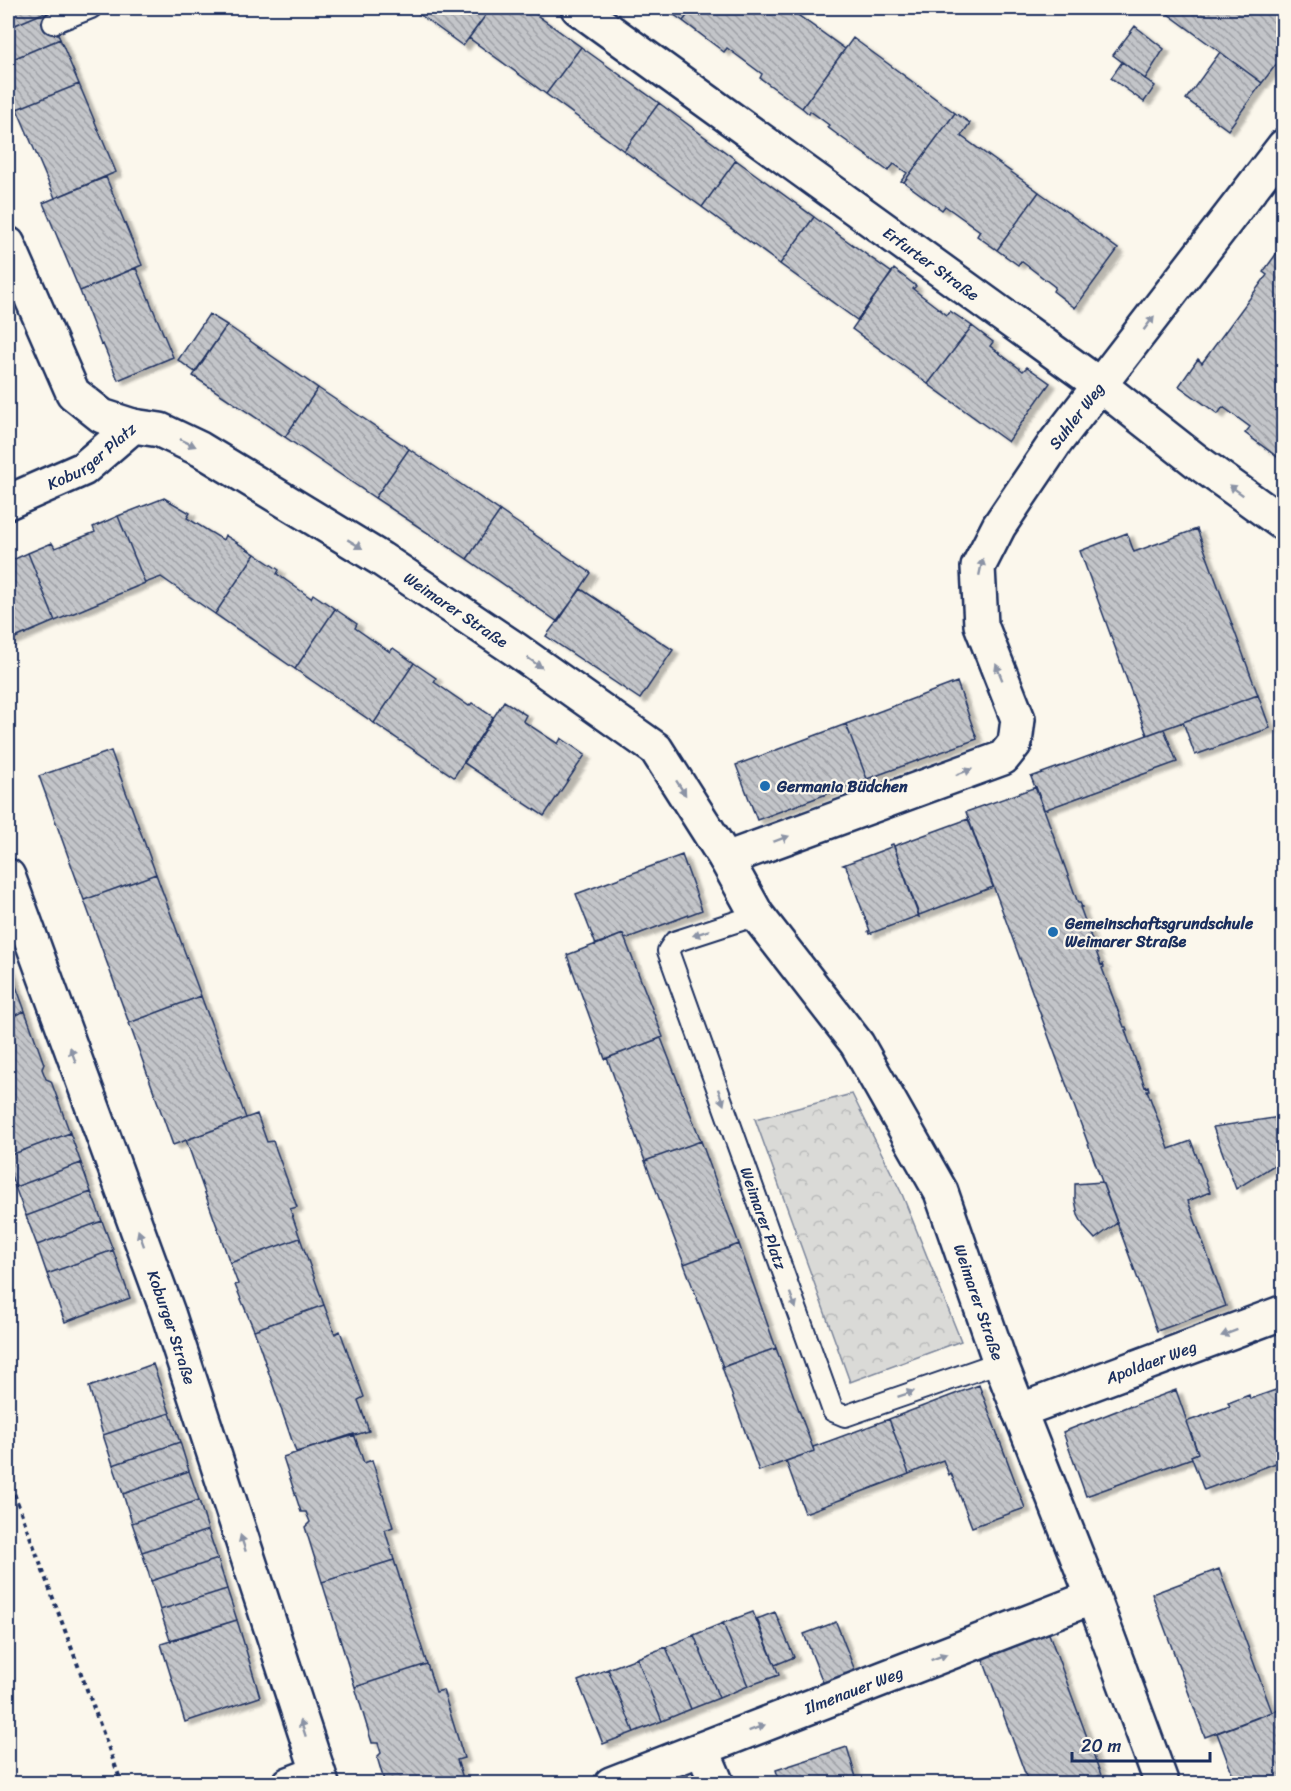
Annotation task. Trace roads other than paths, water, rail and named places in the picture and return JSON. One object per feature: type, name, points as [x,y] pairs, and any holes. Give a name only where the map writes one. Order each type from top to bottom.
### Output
[{"type":"street","name":"Erfurter Straße","points":[[578,8],[1101,386],[1195,460],[1281,518]]},
{"type":"street","name":"Suhler Weg","points":[[726,859],[1003,758],[1016,743],[1018,719],[981,625],[978,567],[999,526],[1049,453],[1284,146]]},
{"type":"street","name":"Koburger Platz","points":[[9,254],[73,393],[102,416],[133,426]]},
{"type":"street","name":"Koburger Platz","points":[[8,502],[83,469],[133,426]]},
{"type":"street","name":"Weimarer Straße","points":[[133,426],[160,430],[200,448],[381,559],[515,649],[656,749],[726,859],[757,915],[857,1044],[941,1192],[1000,1362],[1093,1597],[1162,1784]]},
{"type":"street","name":"Koburger Straße","points":[[8,876],[168,1313],[310,1780]]},
{"type":"street","name":"Apoldaer Weg","points":[[1019,1411],[1284,1312]]},
{"type":"street","name":"Ilmenauer Weg","points":[[612,1784],[1093,1597]]},
{"type":"street","points":[[702,1749],[717,1784]]},
{"type":"lane","points":[[53,23],[91,8]]},
{"type":"lane","name":"Weimarer Platz","points":[[757,915],[674,942],[668,951],[833,1411],[845,1416],[1000,1362]]},
{"type":"place","name":"Germania Büdchen","points":[[765,786]]},
{"type":"place","name":"Gemeinschaftsgrundschule Weimarer Straße","points":[[1053,932]]}]
